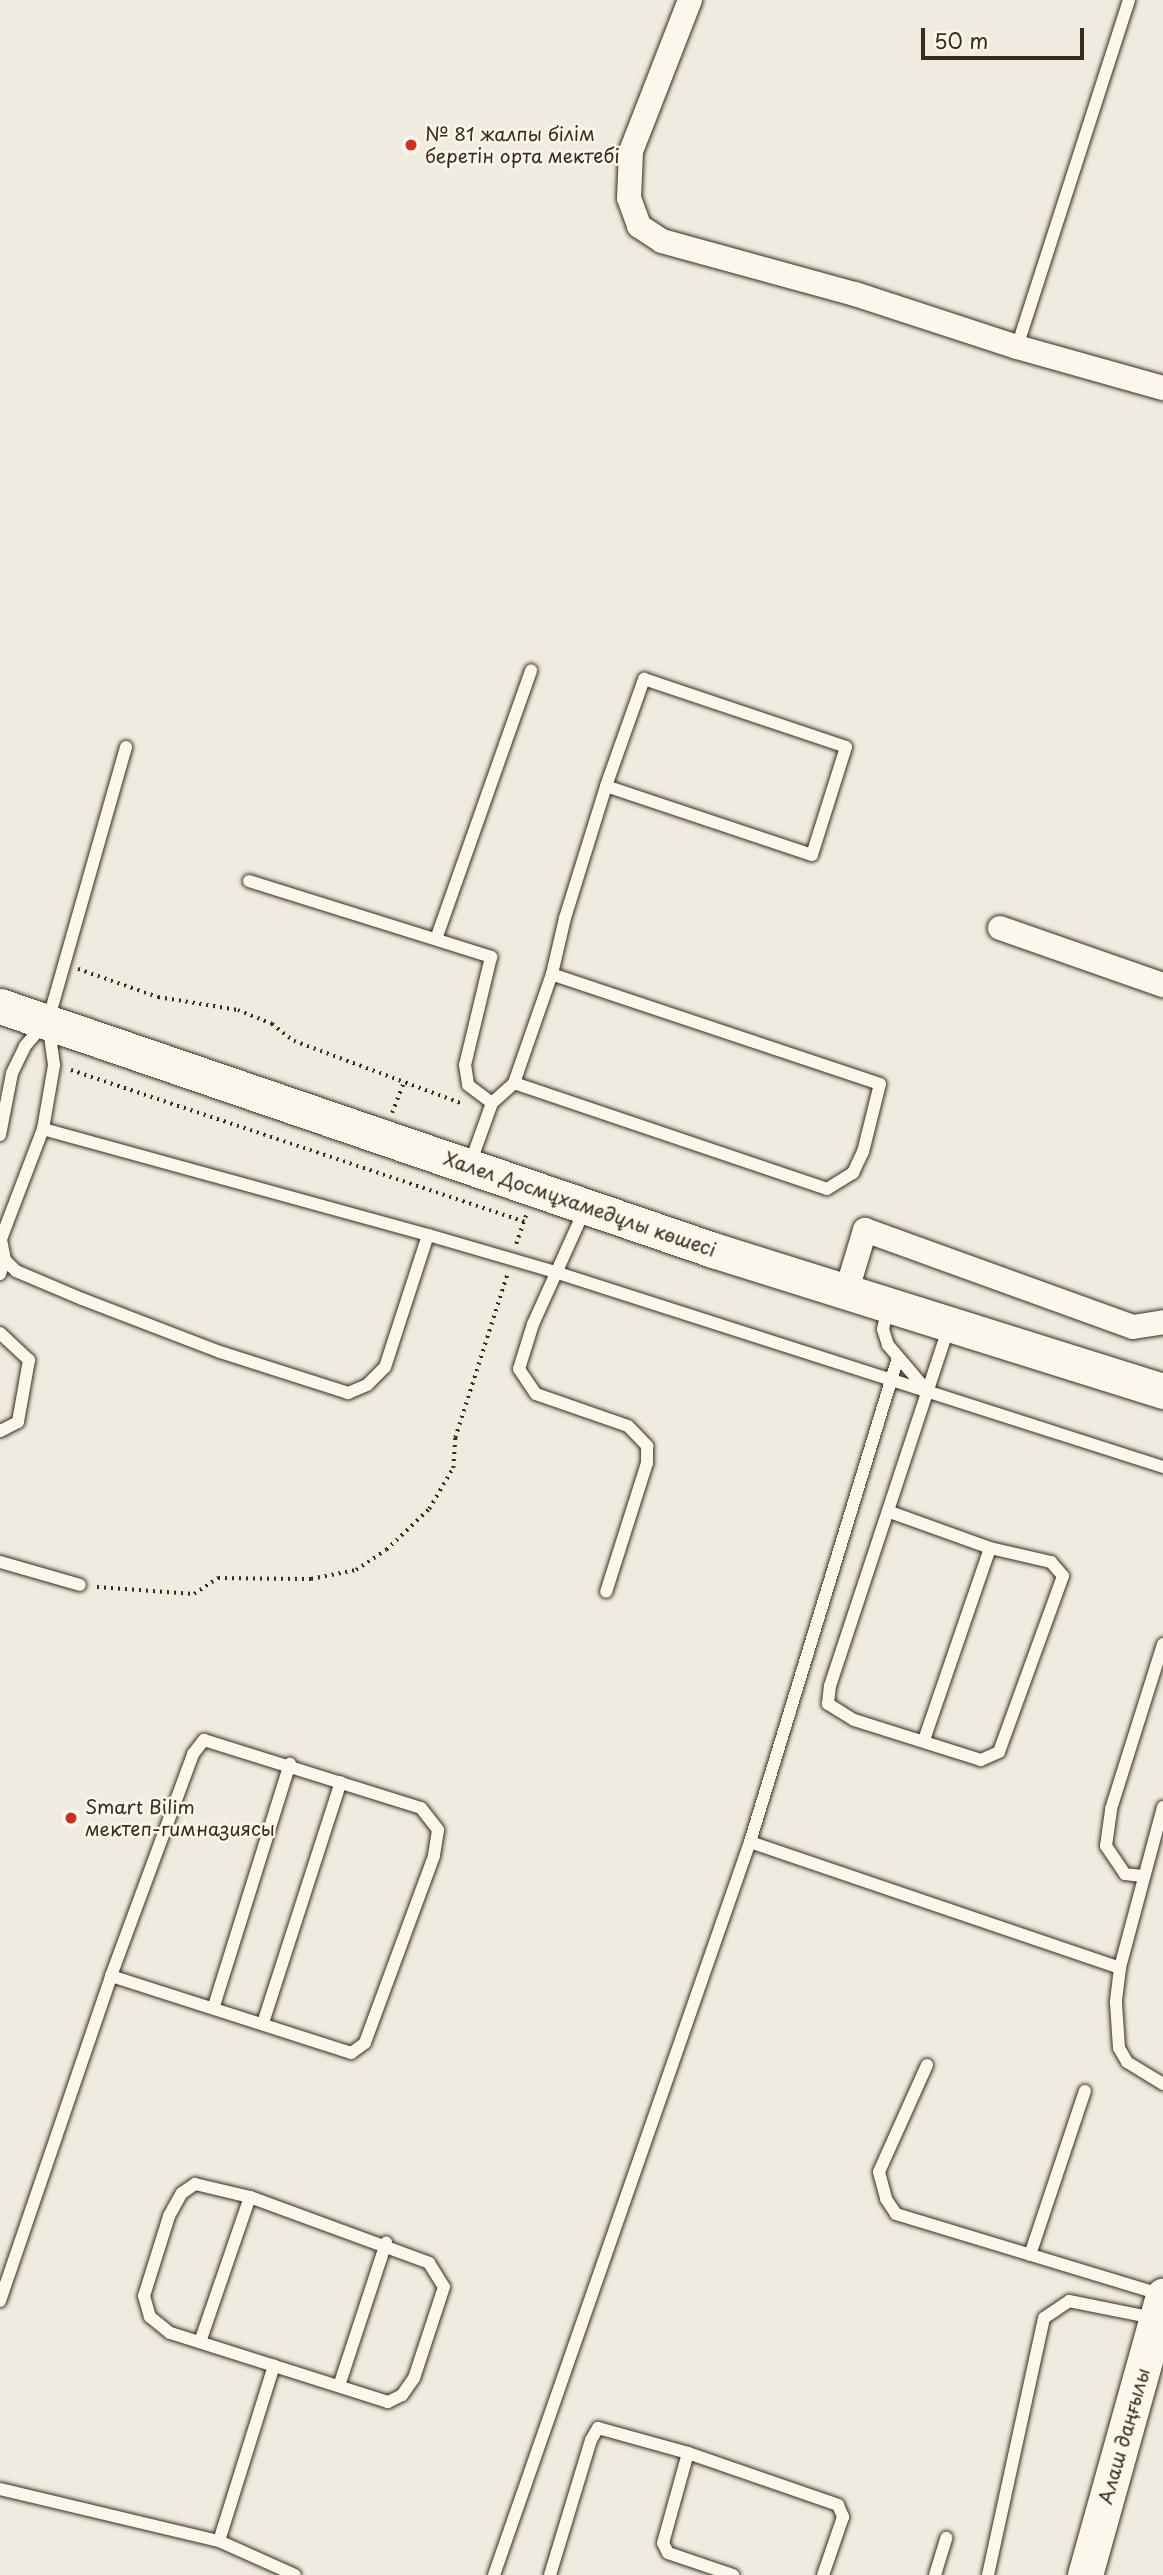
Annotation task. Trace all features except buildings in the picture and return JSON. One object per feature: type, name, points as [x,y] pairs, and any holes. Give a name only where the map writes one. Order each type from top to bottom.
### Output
[{"type":"street","points":[[690,0],[631,151],[629,198],[639,226],[662,241],[855,294],[1017,347],[1163,388]]},
{"type":"street","points":[[1000,928],[1163,985]]},
{"type":"street","name":"Халел Досмұхамедұлы көшесі","points":[[0,1006],[586,1207],[846,1293],[1163,1391]]},
{"type":"street","points":[[846,1293],[865,1230],[1133,1327],[1163,1322]]},
{"type":"street","name":"Алаш даңғылы","points":[[1085,2575],[1161,2304]]},
{"type":"lane","points":[[1017,347],[1129,0]]},
{"type":"lane","points":[[436,939],[531,670]]},
{"type":"lane","points":[[469,1168],[490,1107],[514,1083],[552,974],[606,786],[644,679],[846,747],[812,855],[606,786]]},
{"type":"lane","points":[[0,1135],[12,1073],[25,1046],[48,1021],[126,747]]},
{"type":"lane","points":[[248,881],[491,957],[465,1065],[468,1085],[490,1107]]},
{"type":"lane","points":[[514,1083],[827,1189],[853,1173],[863,1152],[880,1084],[552,974]]},
{"type":"lane","points":[[0,1274],[5,1260],[1,1239],[43,1129],[54,1065],[48,1021]]},
{"type":"lane","points":[[43,1129],[555,1272],[1163,1467]]},
{"type":"lane","points":[[586,1207],[555,1272],[519,1369],[526,1386],[536,1394],[628,1426],[647,1446],[647,1463],[606,1592]]},
{"type":"lane","points":[[5,1260],[16,1271],[82,1299],[220,1352],[348,1393],[366,1385],[385,1367],[428,1236]]},
{"type":"lane","points":[[888,1306],[883,1329],[897,1361],[929,1394]]},
{"type":"lane","points":[[890,1513],[990,1548],[1051,1562],[1063,1576],[999,1752],[981,1760],[854,1720],[828,1704],[830,1686],[890,1513],[949,1325]]},
{"type":"lane","points":[[0,1333],[29,1360],[18,1422],[0,1431]]},
{"type":"lane","points":[[495,2575],[750,1842],[888,1380],[897,1361]]},
{"type":"lane","points":[[924,1740],[990,1548]]},
{"type":"lane","points":[[0,1562],[80,1585]]},
{"type":"lane","points":[[1143,1876],[1125,1874],[1106,1846],[1111,1809],[1163,1644]]},
{"type":"lane","points":[[0,2301],[111,1976],[193,1754],[204,1740],[421,1808],[438,1830],[434,1856],[365,2043],[351,2053],[331,2050],[214,2006],[111,1976]]},
{"type":"lane","points":[[214,2006],[290,1765]]},
{"type":"lane","points":[[263,2023],[341,1782]]},
{"type":"lane","points":[[1163,1807],[1119,1968],[1119,2048],[1127,2062],[1163,2084]]},
{"type":"lane","points":[[750,1842],[1119,1968]]},
{"type":"lane","points":[[926,2065],[879,2172],[886,2199],[896,2214],[1030,2255],[1161,2304]]},
{"type":"lane","points":[[1030,2255],[1085,2091]]},
{"type":"lane","points":[[195,2185],[250,2197],[386,2244],[429,2263],[444,2287],[418,2365],[402,2395],[388,2402],[170,2333],[150,2317],[144,2296],[169,2216],[182,2193],[195,2185]]},
{"type":"lane","points":[[200,2342],[250,2197]]},
{"type":"lane","points":[[339,2386],[386,2244]]},
{"type":"lane","points":[[988,2575],[1044,2318],[1069,2301],[1161,2304]]},
{"type":"lane","points":[[219,2540],[274,2365]]},
{"type":"lane","points":[[550,2575],[591,2440],[598,2428],[688,2453],[838,2505],[843,2517],[822,2575]]},
{"type":"lane","points":[[688,2453],[663,2543],[668,2553],[733,2575]]},
{"type":"lane","points":[[0,2488],[219,2540],[295,2575]]},
{"type":"lane","points":[[935,2575],[946,2538]]},
{"type":"path","points":[[66,964],[158,997],[238,1010],[272,1024],[294,1041],[490,1107]]},
{"type":"path","points":[[54,1065],[524,1222]]},
{"type":"path","points":[[80,1585],[194,1594],[218,1578],[311,1579],[356,1570],[386,1549],[429,1509],[453,1468],[455,1438],[535,1190]]},
{"type":"place","name":"№ 81 жалпы білім беретін орта мектебі","points":[[411,145]]},
{"type":"place","name":"Smart Bilim мектеп-гимназиясы","points":[[71,1818]]}]
